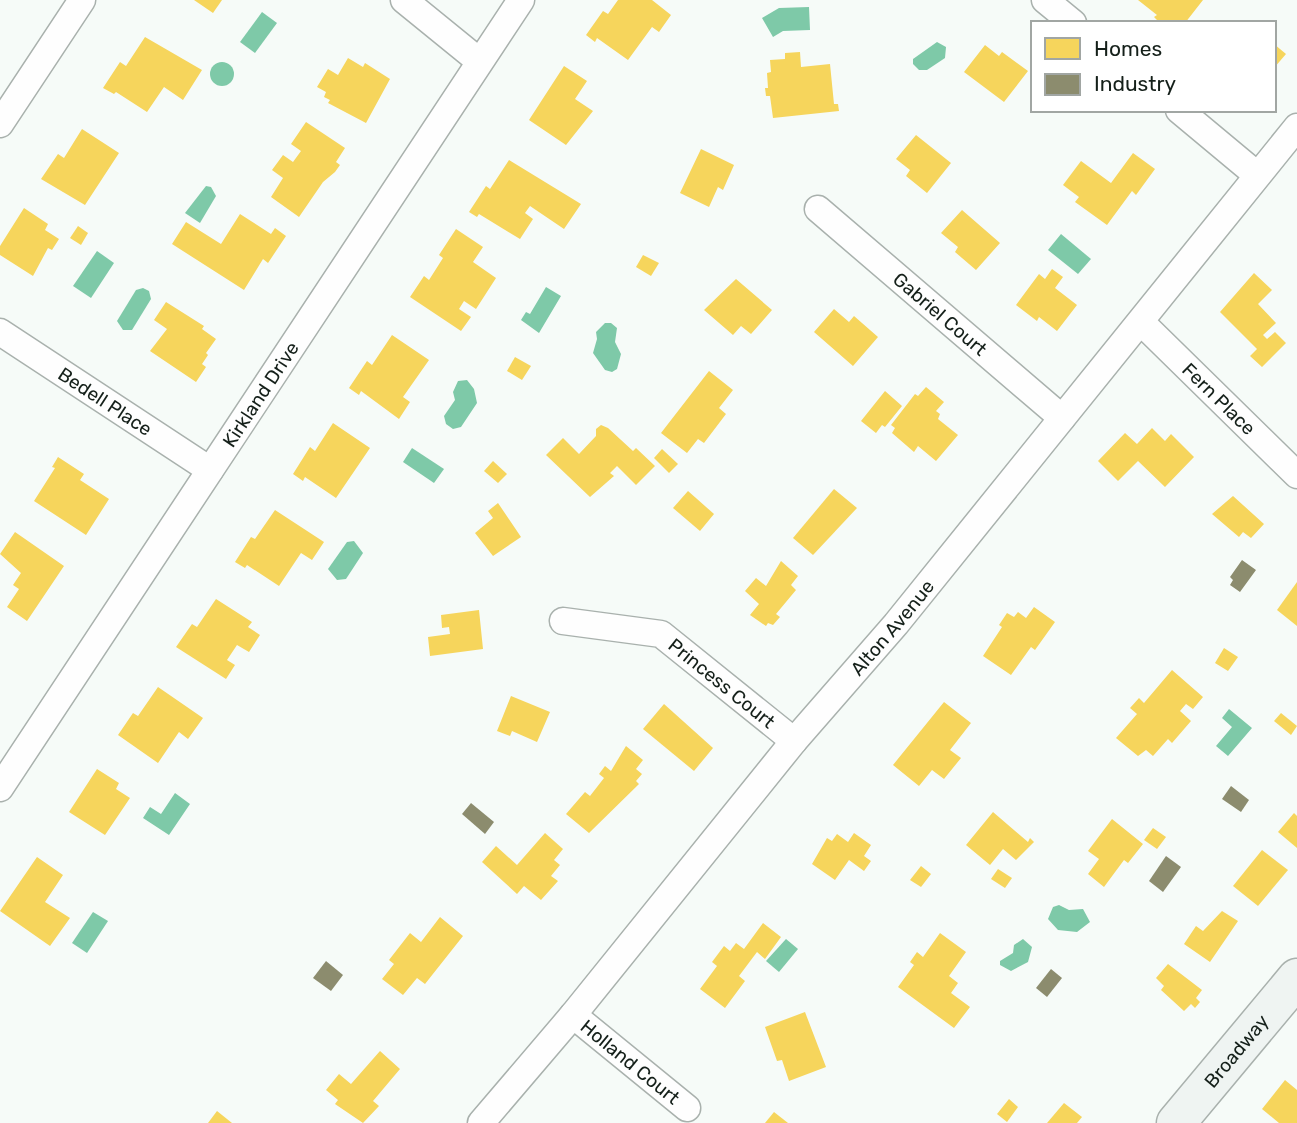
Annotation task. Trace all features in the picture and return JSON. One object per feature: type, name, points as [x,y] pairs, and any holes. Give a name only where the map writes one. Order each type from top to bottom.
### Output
[{"type":"main road","name":"Broadway","points":[[1189,1118],[1297,978]]},
{"type":"street","points":[[0,124],[82,0]]},
{"type":"street","points":[[404,0],[479,61]]},
{"type":"street","name":"Kirkland Drive","points":[[0,788],[521,0]]},
{"type":"street","points":[[1045,0],[1071,21]]},
{"type":"street","points":[[1181,112],[1257,175]]},
{"type":"street","name":"Alton Avenue","points":[[481,1123],[573,1015],[794,741],[896,624],[1142,323],[1297,127]]},
{"type":"street","name":"Gabriel Court","points":[[818,209],[1062,418]]},
{"type":"street","name":"Fern Place","points":[[1142,323],[1297,475]]},
{"type":"street","name":"Bedell Place","points":[[0,332],[210,470]]},
{"type":"street","name":"Princess Court","points":[[563,621],[661,634],[794,741]]},
{"type":"street","name":"Holland Court","points":[[573,1015],[687,1108]]},
{"type":"shaded area","points":[[809,7],[810,30],[783,31],[773,37],[762,18],[779,8]]},
{"type":"shaded area","points":[[262,12],[277,23],[255,53],[240,42]]},
{"type":"shaded area","points":[[937,42],[946,47],[945,58],[927,70],[919,70],[913,64],[913,59]]},
{"type":"shaded area","points":[[217,62],[227,62],[234,69],[234,79],[227,86],[217,86],[210,79],[210,69]]},
{"type":"shaded area","points":[[206,186],[211,187],[216,196],[200,223],[185,213]]},
{"type":"shaded area","points":[[1061,234],[1091,259],[1078,274],[1048,250]]},
{"type":"shaded area","points":[[97,251],[114,263],[91,298],[73,286]]},
{"type":"shaded area","points":[[546,287],[561,296],[539,333],[521,320],[526,312],[530,314]]},
{"type":"shaded area","points":[[143,288],[149,291],[151,299],[132,330],[123,330],[117,321],[136,290]]},
{"type":"shaded area","points":[[605,323],[611,323],[617,328],[615,342],[621,354],[617,369],[612,372],[605,370],[593,353],[596,332]]},
{"type":"shaded area","points":[[467,380],[474,389],[477,403],[461,427],[453,429],[446,424],[444,416],[455,400],[453,392],[458,381]]},
{"type":"shaded area","points":[[412,448],[444,469],[434,483],[403,462]]},
{"type":"shaded area","points":[[354,541],[363,553],[346,579],[337,580],[328,569],[347,542]]},
{"type":"shaded area","points":[[1229,709],[1252,728],[1228,756],[1216,746],[1232,727],[1222,718]]},
{"type":"shaded area","points":[[175,793],[190,804],[169,835],[143,818],[150,807],[161,814]]},
{"type":"shaded area","points":[[1059,905],[1069,910],[1083,909],[1090,922],[1077,932],[1058,930],[1048,919],[1053,907]]},
{"type":"shaded area","points":[[93,912],[108,921],[87,953],[72,943]]},
{"type":"shaded area","points":[[786,939],[798,949],[779,972],[766,961]]},
{"type":"shaded area","points":[[1023,939],[1032,947],[1028,962],[1011,971],[1000,965],[1000,961],[1013,953],[1014,945]]},
{"type":"building: Homes","points":[[194,0],[222,0],[213,13]]},
{"type":"building: Homes","points":[[618,0],[652,0],[671,15],[659,32],[652,27],[628,60],[597,38],[595,42],[586,35],[603,11],[608,14]]},
{"type":"building: Homes","points":[[1138,0],[1203,0],[1187,21],[1158,21],[1154,17],[1157,15]]},
{"type":"building: Homes","points":[[145,37],[202,70],[183,100],[164,87],[147,112],[116,92],[114,94],[103,88],[120,62],[126,66]]},
{"type":"building: Homes","points":[[985,45],[999,56],[1002,52],[1028,71],[1004,102],[964,72]]},
{"type":"building: Homes","points":[[1276,46],[1286,54],[1276,66]]},
{"type":"building: Homes","points":[[800,52],[801,67],[830,64],[834,104],[838,104],[839,111],[773,118],[770,96],[766,96],[765,88],[768,88],[767,73],[771,72],[770,60],[785,59],[785,53]]},
{"type":"building: Homes","points":[[348,58],[363,67],[365,63],[390,79],[366,123],[328,103],[330,100],[324,97],[326,92],[317,87],[328,69],[338,75]]},
{"type":"building: Homes","points":[[564,66],[587,81],[575,99],[593,111],[566,145],[529,120]]},
{"type":"building: Homes","points":[[306,122],[345,148],[336,162],[340,165],[323,182],[299,217],[271,197],[283,178],[272,170],[283,155],[293,162],[301,151],[291,144]]},
{"type":"building: Homes","points":[[82,129],[119,153],[85,205],[41,179],[58,154],[64,158]]},
{"type":"building: Homes","points":[[916,135],[951,163],[927,193],[906,176],[910,170],[896,159]]},
{"type":"building: Homes","points":[[701,149],[734,165],[723,190],[718,187],[709,207],[680,193]]},
{"type":"building: Homes","points":[[1133,153],[1155,169],[1136,195],[1132,191],[1107,225],[1075,202],[1079,197],[1063,185],[1081,161],[1111,183]]},
{"type":"building: Homes","points":[[509,160],[581,204],[564,229],[530,206],[525,213],[533,219],[520,239],[479,214],[477,217],[469,212],[486,186],[490,189]]},
{"type":"building: Homes","points":[[24,208],[48,224],[45,230],[59,239],[52,250],[48,248],[33,276],[0,255],[0,246]]},
{"type":"building: Homes","points":[[962,210],[1000,243],[976,270],[955,252],[958,247],[941,233]]},
{"type":"building: Homes","points":[[240,214],[271,234],[275,228],[286,236],[268,263],[263,259],[244,290],[172,244],[186,222],[221,244]]},
{"type":"building: Homes","points":[[78,226],[88,233],[81,245],[70,238]]},
{"type":"building: Homes","points":[[456,229],[483,247],[473,262],[496,278],[476,309],[464,301],[459,309],[471,317],[461,331],[410,297],[424,276],[429,280],[443,258],[439,255]]},
{"type":"building: Homes","points":[[643,255],[659,263],[651,276],[636,267]]},
{"type":"building: Homes","points":[[1052,269],[1063,277],[1055,288],[1077,305],[1057,331],[1039,317],[1037,321],[1016,305],[1039,274],[1045,279]]},
{"type":"building: Homes","points":[[1254,273],[1272,290],[1258,304],[1276,323],[1263,335],[1267,339],[1275,332],[1286,343],[1262,367],[1250,356],[1257,349],[1220,312]]},
{"type":"building: Homes","points":[[736,279],[772,310],[751,334],[741,326],[733,335],[704,310]]},
{"type":"building: Homes","points":[[166,302],[204,326],[202,329],[216,339],[206,353],[208,355],[202,364],[206,367],[196,382],[150,351],[167,329],[154,320]]},
{"type":"building: Homes","points":[[834,309],[849,322],[854,316],[878,337],[853,366],[814,332]]},
{"type":"building: Homes","points":[[392,335],[429,360],[403,397],[410,402],[399,419],[361,391],[359,395],[349,388],[367,361],[372,365]]},
{"type":"building: Homes","points":[[515,357],[531,366],[522,380],[507,371]]},
{"type":"building: Homes","points":[[709,371],[733,390],[719,408],[726,414],[704,443],[698,439],[687,453],[661,433]]},
{"type":"building: Homes","points":[[926,387],[944,402],[936,411],[940,414],[938,419],[958,435],[936,461],[918,446],[914,452],[892,433],[895,428],[891,425],[915,394],[918,396]]},
{"type":"building: Homes","points":[[885,391],[902,406],[885,427],[882,425],[876,433],[861,421]]},
{"type":"building: Homes","points":[[333,423],[370,448],[336,498],[305,477],[303,481],[293,474],[310,447],[315,451]]},
{"type":"building: Homes","points":[[601,425],[633,451],[636,448],[655,466],[636,485],[617,466],[610,473],[614,476],[590,497],[546,455],[563,438],[579,454],[596,436],[596,429]]},
{"type":"building: Homes","points":[[1152,428],[1165,441],[1171,434],[1194,457],[1165,487],[1138,461],[1118,481],[1098,461],[1125,433],[1137,444]]},
{"type":"building: Homes","points":[[662,449],[678,464],[669,473],[654,458]]},
{"type":"building: Homes","points":[[58,457],[84,474],[80,480],[109,499],[86,535],[34,501],[55,468],[52,467]]},
{"type":"building: Homes","points":[[493,461],[507,474],[498,483],[484,471]]},
{"type":"building: Homes","points":[[834,489],[857,508],[813,555],[793,538]]},
{"type":"building: Homes","points":[[688,491],[714,514],[700,531],[673,508]]},
{"type":"building: Homes","points":[[1233,496],[1264,524],[1251,538],[1243,532],[1239,537],[1212,514]]},
{"type":"building: Homes","points":[[498,503],[521,537],[493,556],[475,533],[493,518],[488,511]]},
{"type":"building: Homes","points":[[275,510],[324,542],[312,560],[301,553],[279,586],[247,565],[245,568],[235,562],[251,537],[255,539]]},
{"type":"building: Homes","points":[[15,532],[64,566],[27,621],[7,607],[19,589],[13,585],[21,573],[0,554]]},
{"type":"building: Homes","points":[[781,561],[798,576],[791,585],[796,590],[776,614],[780,617],[773,625],[768,623],[766,626],[750,615],[759,604],[745,591],[756,578],[766,586]]},
{"type":"building: Homes","points":[[1297,582],[1297,626],[1277,610]]},
{"type":"building: Homes","points":[[216,599],[252,622],[248,627],[260,635],[249,652],[237,645],[227,660],[235,665],[226,679],[176,647],[192,624],[197,627]]},
{"type":"building: Homes","points":[[1034,607],[1055,622],[1035,650],[1031,647],[1011,675],[983,656],[1002,627],[999,625],[1007,613],[1014,617],[1018,612],[1026,618]]},
{"type":"building: Homes","points":[[479,610],[483,649],[430,656],[428,637],[450,634],[449,627],[442,628],[441,615]]},
{"type":"building: Homes","points":[[1224,648],[1238,657],[1228,671],[1215,663]]},
{"type":"building: Homes","points":[[1172,670],[1203,697],[1193,709],[1186,704],[1180,711],[1191,721],[1172,743],[1168,739],[1153,756],[1146,750],[1138,756],[1116,738],[1137,714],[1130,708],[1139,698],[1144,703]]},
{"type":"building: Homes","points":[[158,687],[203,718],[188,739],[179,732],[158,763],[118,735],[133,713],[138,716]]},
{"type":"building: Homes","points":[[511,696],[550,712],[537,742],[512,731],[510,736],[497,731]]},
{"type":"building: Homes","points":[[944,702],[971,723],[950,750],[961,758],[944,779],[932,770],[919,786],[893,765]]},
{"type":"building: Homes","points":[[664,704],[713,748],[694,771],[643,729]]},
{"type":"building: Homes","points":[[1281,713],[1297,726],[1291,735],[1274,721]]},
{"type":"building: Homes","points":[[626,746],[643,760],[636,769],[642,774],[636,781],[639,784],[589,833],[566,814],[585,792],[590,796],[604,778],[599,774],[605,766],[611,771]]},
{"type":"building: Homes","points":[[97,769],[119,783],[116,789],[130,798],[105,835],[69,812]]},
{"type":"building: Homes","points":[[993,812],[1028,842],[1030,838],[1034,842],[1016,860],[1003,849],[990,865],[966,845]]},
{"type":"building: Homes","points":[[1294,813],[1297,816],[1297,848],[1278,832]]},
{"type":"building: Homes","points":[[1112,819],[1143,844],[1128,863],[1124,860],[1104,887],[1088,874],[1099,859],[1088,851]]},
{"type":"building: Homes","points":[[1153,828],[1166,837],[1157,849],[1144,840]]},
{"type":"building: Homes","points":[[545,833],[563,849],[554,860],[560,865],[551,876],[558,881],[541,900],[524,886],[517,894],[482,862],[496,846],[517,865]]},
{"type":"building: Homes","points":[[854,833],[871,845],[864,856],[871,861],[864,871],[849,860],[835,880],[812,864],[827,838],[832,841],[837,834],[848,842]]},
{"type":"building: Homes","points":[[1262,850],[1288,870],[1258,906],[1233,886]]},
{"type":"building: Homes","points":[[37,857],[63,875],[45,902],[70,918],[50,946],[0,911]]},
{"type":"building: Homes","points":[[921,866],[931,874],[921,887],[910,880]]},
{"type":"building: Homes","points":[[998,869],[1012,878],[1005,888],[991,879]]},
{"type":"building: Homes","points":[[1222,911],[1238,921],[1210,962],[1184,944],[1196,926],[1203,931]]},
{"type":"building: Homes","points":[[440,917],[463,936],[425,984],[417,978],[403,995],[382,979],[394,964],[389,960],[410,933],[421,942]]},
{"type":"building: Homes","points":[[763,923],[781,937],[765,959],[757,952],[739,976],[745,981],[725,1008],[700,989],[717,966],[712,962],[724,946],[730,951],[736,943],[744,949]]},
{"type":"building: Homes","points":[[940,933],[966,952],[949,976],[958,983],[951,993],[970,1007],[954,1028],[898,987],[914,965],[910,962],[917,952],[923,957]]},
{"type":"building: Homes","points":[[1168,964],[1202,990],[1196,998],[1200,1002],[1195,1008],[1191,1004],[1184,1011],[1161,990],[1164,986],[1156,978]]},
{"type":"building: Homes","points":[[805,1012],[826,1067],[789,1081],[782,1060],[777,1061],[765,1027]]},
{"type":"building: Homes","points":[[380,1051],[400,1069],[373,1101],[379,1106],[363,1123],[335,1104],[338,1100],[326,1090],[339,1074],[351,1084]]},
{"type":"building: Homes","points":[[1285,1080],[1297,1090],[1297,1123],[1279,1123],[1262,1109]]},
{"type":"building: Homes","points":[[1009,1099],[1018,1107],[1007,1122],[997,1114]]},
{"type":"building: Homes","points":[[1064,1103],[1082,1117],[1077,1123],[1047,1123]]},
{"type":"building: Homes","points":[[217,1111],[232,1123],[208,1123]]},
{"type":"building: Homes","points":[[774,1112],[788,1123],[765,1123]]},
{"type":"building: Industry","points":[[1242,560],[1256,570],[1240,592],[1230,585],[1233,580],[1230,577]]},
{"type":"building: Industry","points":[[1231,786],[1249,800],[1241,812],[1222,799]]},
{"type":"building: Industry","points":[[471,803],[494,822],[485,834],[462,814]]},
{"type":"building: Industry","points":[[1166,856],[1181,867],[1163,892],[1149,881]]},
{"type":"building: Industry","points":[[326,961],[343,975],[331,991],[313,978]]},
{"type":"building: Industry","points":[[1051,969],[1062,978],[1047,997],[1036,988]]}]
